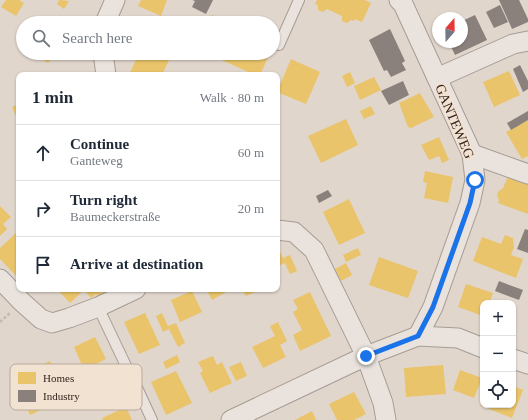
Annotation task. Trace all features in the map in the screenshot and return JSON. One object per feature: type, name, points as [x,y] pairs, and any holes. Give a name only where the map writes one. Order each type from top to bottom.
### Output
[{"type":"street","points":[[108,16],[115,0]]},
{"type":"street","name":"GANTEWEG","points":[[399,0],[403,4],[472,154],[475,180],[470,203],[433,307],[418,336]]},
{"type":"street","points":[[437,78],[513,44],[528,41]]},
{"type":"street","points":[[104,60],[106,72]]},
{"type":"street","points":[[472,154],[528,174]]},
{"type":"street","points":[[280,230],[294,232],[314,250],[366,356],[383,403],[386,420]]},
{"type":"street","points":[[0,279],[41,320],[52,323],[98,307],[130,292]]},
{"type":"street","points":[[231,420],[366,356],[418,336],[458,338],[480,347]]},
{"type":"street","points":[[516,359],[528,364]]},
{"type":"lane","points":[[280,43],[299,0]]},
{"type":"lane","points":[[98,307],[125,364]]},
{"type":"lane","points":[[142,398],[152,420]]},
{"type":"building: Homes","points":[[6,0],[19,0],[24,3],[16,16],[1,7]]},
{"type":"building: Homes","points":[[59,0],[69,1],[64,9],[57,4]]},
{"type":"building: Homes","points":[[141,0],[167,0],[161,16],[138,6]]},
{"type":"building: Homes","points":[[317,0],[365,0],[371,3],[362,22],[355,19],[354,21],[351,20],[347,23],[342,21],[342,16],[327,9],[323,12],[318,10],[318,5],[315,4]]},
{"type":"building: Homes","points":[[291,59],[320,72],[306,104],[280,93],[280,85]]},
{"type":"building: Homes","points":[[136,60],[169,60],[163,72],[130,72]]},
{"type":"building: Homes","points":[[222,60],[267,60],[261,72],[248,72]]},
{"type":"building: Homes","points":[[509,71],[520,95],[494,107],[483,82]]},
{"type":"building: Homes","points":[[350,72],[355,83],[347,87],[342,76]]},
{"type":"building: Homes","points":[[374,77],[381,90],[360,100],[354,86]]},
{"type":"building: Homes","points":[[420,93],[434,117],[411,128],[408,127],[399,103]]},
{"type":"building: Homes","points":[[16,105],[16,116],[12,107]]},
{"type":"building: Homes","points":[[371,106],[375,114],[364,119],[360,111]]},
{"type":"building: Homes","points":[[346,119],[358,145],[321,163],[308,136]]},
{"type":"building: Homes","points":[[528,120],[528,156],[522,159],[506,132]]},
{"type":"building: Homes","points":[[439,137],[449,160],[442,163],[439,156],[429,160],[421,145]]},
{"type":"building: Homes","points":[[425,171],[453,177],[448,203],[424,198],[427,183],[423,182]]},
{"type":"building: Homes","points":[[508,176],[528,183],[528,214],[498,203],[498,192],[503,188]]},
{"type":"building: Homes","points":[[349,199],[365,233],[339,245],[323,212]]},
{"type":"building: Homes","points":[[0,206],[11,217],[3,224],[7,229],[0,236]]},
{"type":"building: Homes","points":[[16,233],[16,276],[0,259],[0,248]]},
{"type":"building: Homes","points":[[505,235],[513,238],[514,247],[511,255],[523,259],[516,278],[473,261],[482,237],[501,244]]},
{"type":"building: Homes","points":[[358,248],[361,255],[346,262],[343,255]]},
{"type":"building: Homes","points":[[280,252],[283,258],[290,255],[297,271],[290,274],[285,263],[280,265]]},
{"type":"building: Homes","points":[[379,257],[418,271],[408,298],[369,285]]},
{"type":"building: Homes","points":[[346,263],[352,275],[341,281],[335,269]]},
{"type":"building: Homes","points":[[466,284],[493,293],[490,300],[480,300],[480,315],[458,307]]},
{"type":"building: Homes","points":[[60,292],[82,292],[70,303]]},
{"type":"building: Homes","points":[[86,292],[104,292],[99,298],[96,294],[91,298]]},
{"type":"building: Homes","points":[[192,292],[202,312],[180,322],[171,300]]},
{"type":"building: Homes","points":[[208,292],[226,292],[212,300]]},
{"type":"building: Homes","points":[[244,292],[255,292],[246,296]]},
{"type":"building: Homes","points":[[310,292],[331,336],[300,351],[293,335],[302,330],[293,312],[298,309],[293,300]]},
{"type":"building: Homes","points":[[145,313],[160,345],[139,354],[124,322]]},
{"type":"building: Homes","points":[[162,313],[168,326],[176,323],[185,343],[178,347],[169,329],[163,332],[156,316]]},
{"type":"building: Homes","points":[[278,322],[287,341],[280,345],[286,357],[263,368],[252,347],[275,336],[270,326]]},
{"type":"building: Homes","points":[[95,337],[106,359],[96,364],[81,364],[74,347]]},
{"type":"building: Homes","points":[[177,355],[180,362],[166,369],[163,362]]},
{"type":"building: Homes","points":[[213,356],[217,365],[222,362],[232,383],[210,393],[200,373],[203,371],[198,362]]},
{"type":"building: Homes","points":[[50,361],[51,364],[44,364]]},
{"type":"building: Homes","points":[[241,362],[247,376],[236,381],[229,367]]},
{"type":"building: Homes","points":[[443,365],[446,394],[406,397],[404,368]]},
{"type":"building: Homes","points":[[460,370],[480,377],[480,383],[474,398],[453,390]]},
{"type":"building: Homes","points":[[176,371],[192,403],[166,415],[151,382]]},
{"type":"building: Homes","points":[[516,387],[523,390],[516,408]]},
{"type":"building: Homes","points":[[354,392],[366,414],[354,420],[337,420],[329,404]]},
{"type":"building: Homes","points":[[487,408],[516,408],[512,418]]},
{"type":"building: Homes","points":[[28,410],[41,410],[30,415]]},
{"type":"building: Homes","points":[[119,410],[127,410],[132,420],[103,420],[102,418]]},
{"type":"building: Homes","points":[[312,411],[316,420],[295,420]]},
{"type":"building: Industry","points":[[192,0],[213,0],[206,14],[192,7],[195,1]]},
{"type":"building: Industry","points":[[499,0],[519,0],[528,22],[512,29]]},
{"type":"building: Industry","points":[[500,5],[508,22],[494,28],[486,12]]},
{"type":"building: Industry","points":[[475,15],[487,40],[455,55],[452,48],[468,48],[468,18]]},
{"type":"building: Industry","points":[[390,29],[405,61],[402,63],[406,70],[391,77],[387,70],[384,71],[369,40]]},
{"type":"building: Industry","points":[[520,65],[528,81],[528,89],[523,92],[513,69]]},
{"type":"building: Industry","points":[[403,81],[409,95],[389,105],[381,91]]},
{"type":"building: Industry","points":[[528,111],[528,120],[511,130],[507,123]]},
{"type":"building: Industry","points":[[328,190],[332,196],[319,203],[316,196]]},
{"type":"building: Industry","points":[[525,229],[528,230],[528,253],[517,249]]},
{"type":"building: Industry","points":[[499,281],[523,290],[519,300],[495,291]]},
{"type":"route","points":[[366,356],[418,336],[433,307],[470,203],[475,180]]}]
